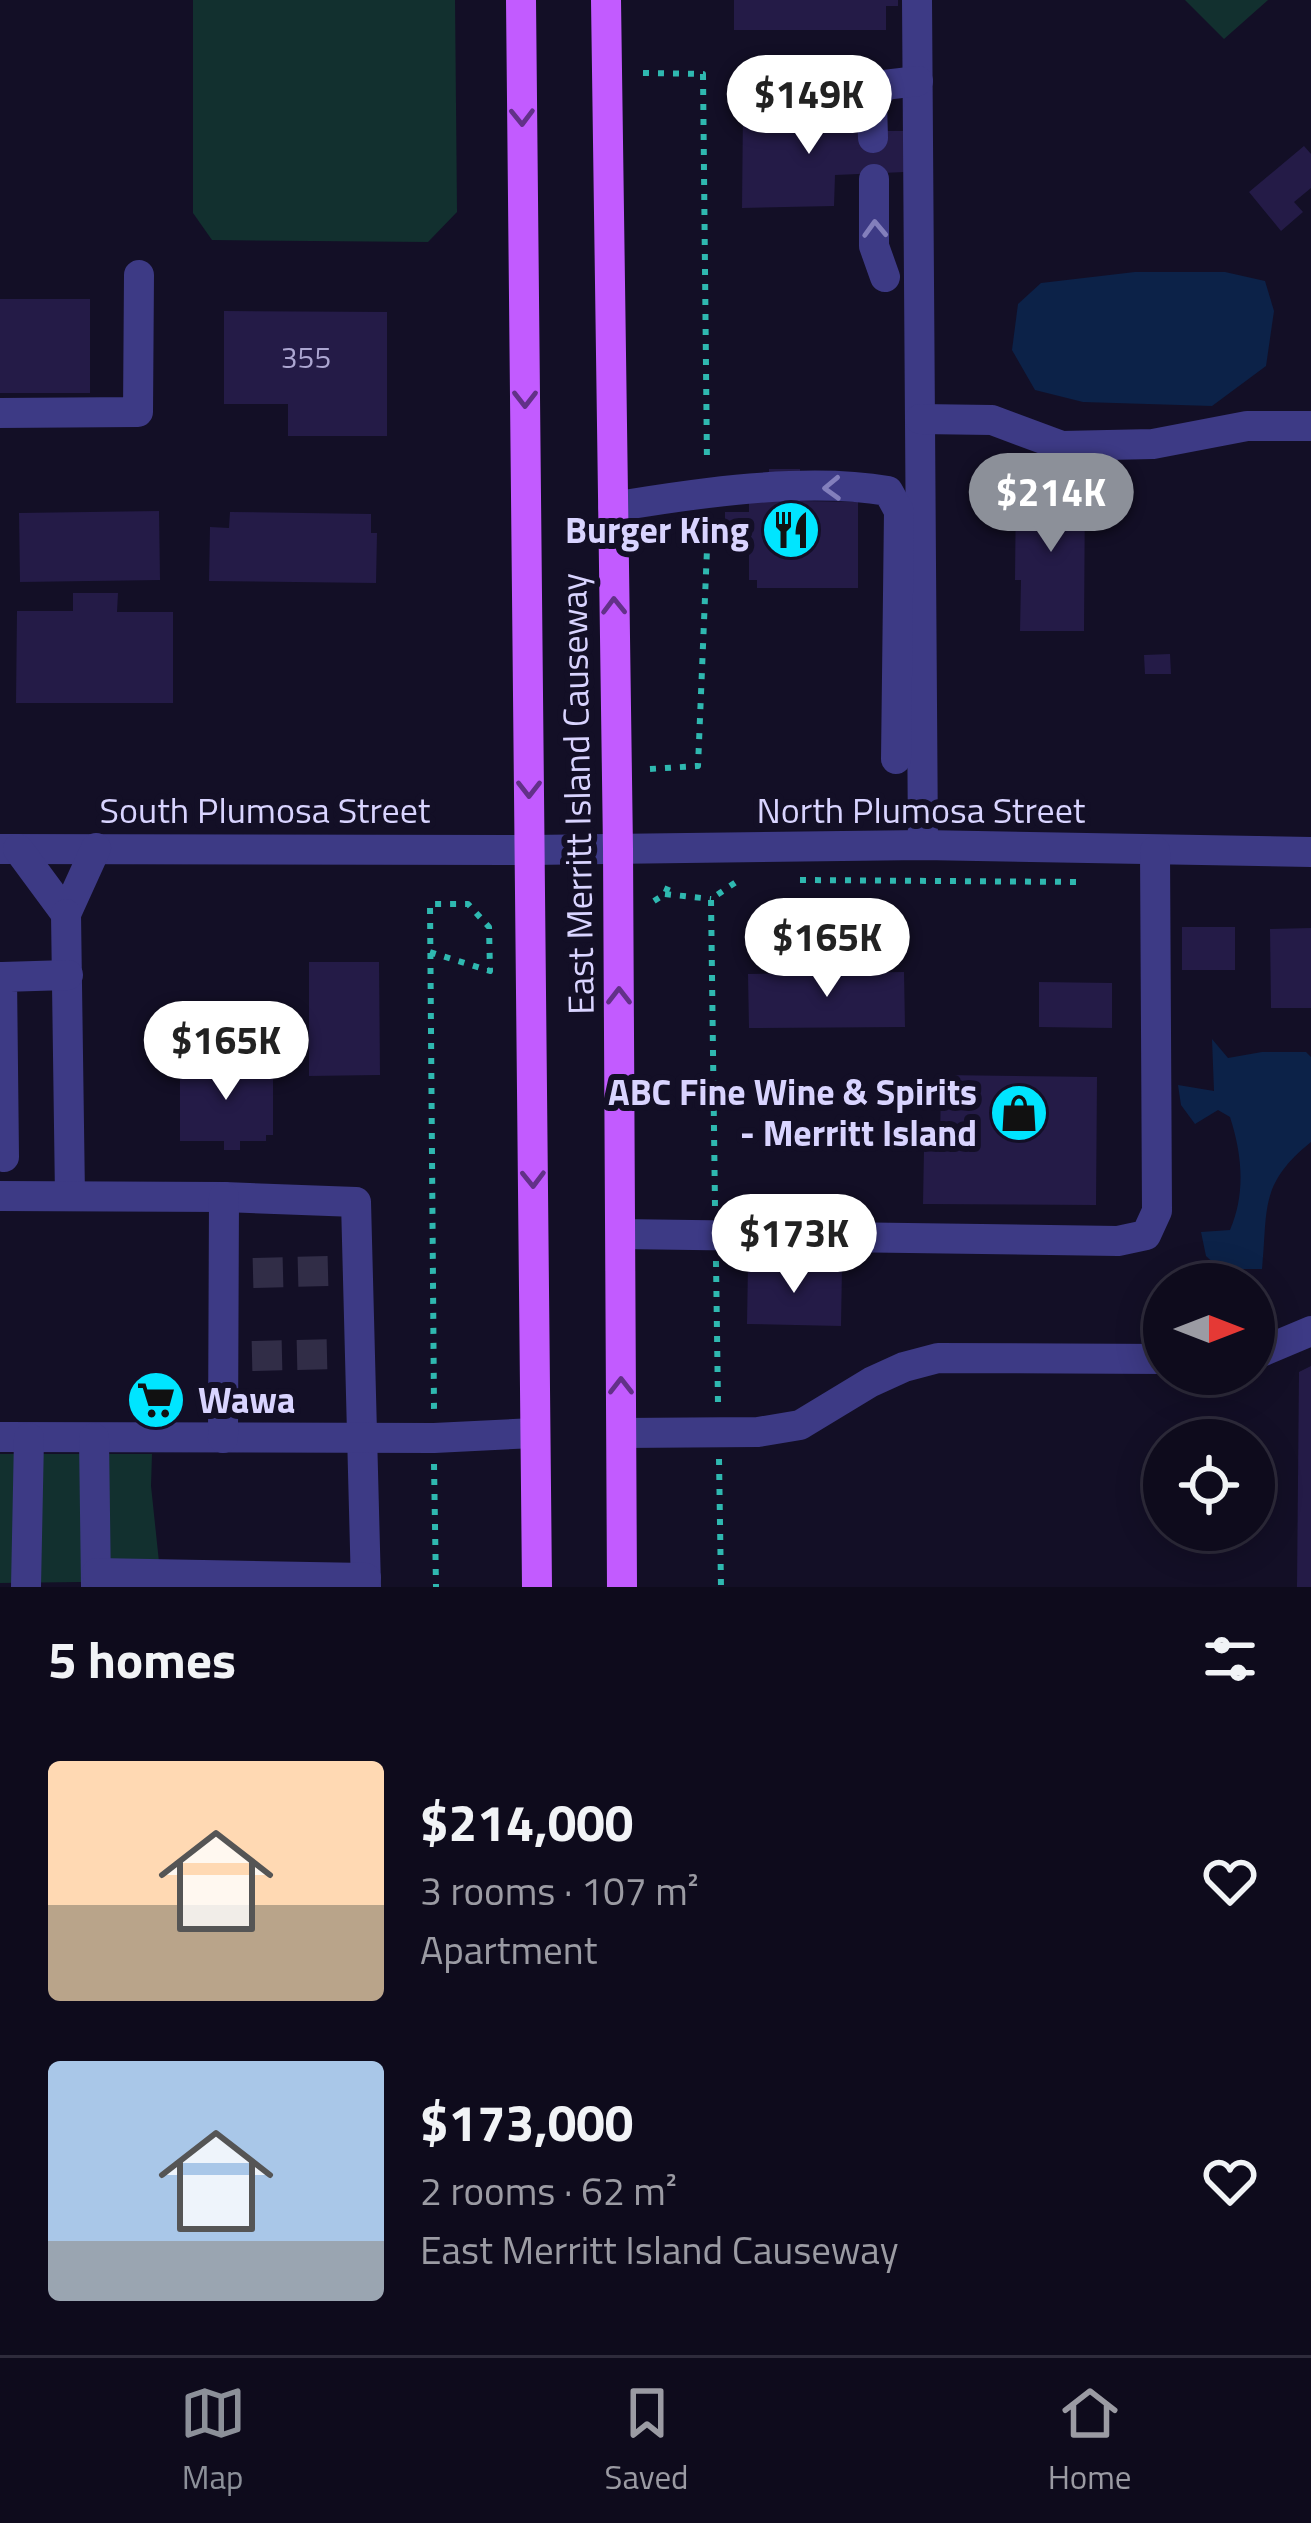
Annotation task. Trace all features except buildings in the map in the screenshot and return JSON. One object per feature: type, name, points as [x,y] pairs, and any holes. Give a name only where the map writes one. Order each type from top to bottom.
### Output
[{"type":"main road","name":"East Merritt Island Causeway","points":[[521,0],[536,1587]]},
{"type":"main road","name":"East Merritt Island Causeway","points":[[606,0],[619,849],[622,1587]]},
{"type":"main road","points":[[535,1512],[551,1587]]},
{"type":"street","points":[[917,0],[922,845]]},
{"type":"street","points":[[873,138],[872,103],[884,85],[918,81]]},
{"type":"street","points":[[874,179],[874,246],[885,277]]},
{"type":"street","points":[[0,413],[139,412],[139,274]]},
{"type":"street","points":[[920,419],[992,420],[1062,446],[1153,444],[1247,426],[1311,426]]},
{"type":"street","points":[[613,507],[707,492],[860,487],[888,491],[899,512],[896,759]]},
{"type":"street","name":"North Plumosa Street","points":[[530,850],[922,845],[1311,852]]},
{"type":"street","points":[[70,1196],[66,914],[96,848]]},
{"type":"street","name":"South Plumosa Street","points":[[9,849],[530,850]]},
{"type":"street","points":[[9,849],[66,914]]},
{"type":"street","points":[[621,1234],[1118,1241],[1147,1235],[1157,1211],[1156,851]]},
{"type":"street","points":[[4,1157],[2,976],[68,975]]},
{"type":"street","points":[[0,1196],[356,1202],[345,1271],[349,1354],[362,1438],[366,1583],[97,1580],[94,1438]]},
{"type":"street","points":[[223,1438],[237,1356],[238,1274],[224,1197]]},
{"type":"street","points":[[1275,1346],[1311,1331]]},
{"type":"street","points":[[622,1433],[800,1425],[904,1366],[938,1358],[1143,1360]]},
{"type":"street","points":[[26,1587],[15,1437],[434,1438],[534,1433]]},
{"type":"path","points":[[643,73],[704,74],[708,576],[698,766],[650,769]]},
{"type":"path","points":[[665,894],[711,898],[738,880],[760,880]]},
{"type":"path","points":[[783,880],[1101,882]]},
{"type":"path","points":[[654,902],[670,882]]},
{"type":"path","points":[[711,898],[721,1587]]},
{"type":"path","points":[[430,952],[490,970],[489,927],[468,904],[430,904],[430,952],[434,1438],[436,1587]]},
{"type":"green space","points":[[193,0],[455,0],[457,212],[428,242],[212,240],[193,213]]},
{"type":"green space","points":[[1185,0],[1268,0],[1224,39]]},
{"type":"green space","points":[[0,1454],[152,1454],[161,1581],[0,1583]]},
{"type":"water","points":[[1135,272],[1225,272],[1265,281],[1274,311],[1266,366],[1212,406],[1083,402],[1035,390],[1012,350],[1018,304],[1041,283]]},
{"type":"water","points":[[1212,1039],[1228,1058],[1262,1052],[1306,1052],[1311,1057],[1311,1142],[1274,1185],[1266,1213],[1262,1263],[1214,1263],[1206,1256],[1201,1232],[1230,1230],[1235,1216],[1240,1188],[1237,1145],[1230,1117],[1218,1110],[1195,1124],[1181,1105],[1178,1085],[1214,1091]]},
{"type":"tunnel","points":[[253,1273],[331,1271]]},
{"type":"tunnel","points":[[252,1356],[337,1354]]},
{"type":"place","name":"Burger King","points":[[791,530]]},
{"type":"place","name":"ABC Fine Wine & Spirits - Merritt Island","points":[[1019,1113]]},
{"type":"place","name":"Wawa","points":[[156,1400]]}]
